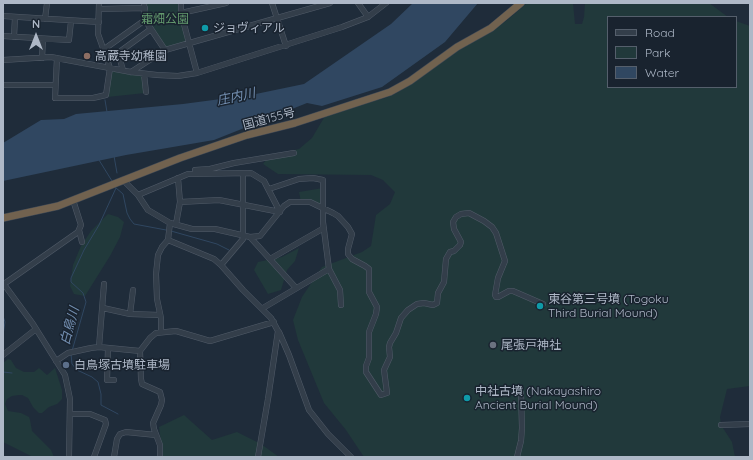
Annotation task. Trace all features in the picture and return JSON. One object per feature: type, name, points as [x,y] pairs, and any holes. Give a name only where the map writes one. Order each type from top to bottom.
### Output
[{"type":"highway","name":"国道155号","points":[[3,218],[44,209],[73,200],[180,158],[247,135],[295,123],[390,92],[410,81],[457,47],[491,28],[521,3]]},
{"type":"street","points":[[45,19],[47,3]]},
{"type":"street","points":[[57,58],[55,98],[93,98],[106,95],[110,68],[98,34],[99,3]]},
{"type":"street","points":[[181,3],[181,13],[197,74]]},
{"type":"street","points":[[181,13],[226,3]]},
{"type":"street","points":[[272,3],[286,46]]},
{"type":"street","points":[[131,72],[165,50],[330,3]]},
{"type":"street","points":[[358,3],[368,17]]},
{"type":"street","points":[[3,60],[57,58],[144,74],[178,76],[197,74],[286,46],[368,17],[386,3]]},
{"type":"street","points":[[99,10],[144,6],[145,20],[165,50]]},
{"type":"street","points":[[3,16],[99,22]]},
{"type":"street","points":[[14,37],[15,16]]},
{"type":"street","points":[[104,50],[145,20]]},
{"type":"street","points":[[3,36],[69,40],[71,21]]},
{"type":"street","points":[[123,70],[118,53],[151,29]]},
{"type":"street","points":[[42,58],[43,38]]},
{"type":"street","points":[[144,74],[146,92]]},
{"type":"street","points":[[3,85],[55,85]]},
{"type":"street","points":[[161,331],[156,293],[157,260],[160,250],[168,237],[180,202],[178,178],[181,174],[187,171],[210,169],[239,162],[294,153]]},
{"type":"street","points":[[221,265],[244,236],[242,204],[243,173]]},
{"type":"street","points":[[138,195],[188,174],[251,173],[264,181],[269,189],[275,206],[280,212]]},
{"type":"street","points":[[269,189],[299,179],[323,180],[324,228],[328,269],[340,290],[341,305]]},
{"type":"street","points":[[123,180],[138,195],[148,210],[172,224],[192,229],[215,229],[250,237],[260,236],[284,206],[290,202],[310,202],[338,216],[352,234],[348,254],[352,259],[369,269],[369,292],[377,310],[369,332],[369,358],[366,366],[366,372],[381,396],[387,393],[384,370],[390,357],[390,343],[396,333],[401,318],[408,310],[417,304],[436,303],[438,293],[444,282],[446,259],[450,252],[458,248],[461,242],[454,229],[456,217],[461,214],[469,213],[484,221],[492,227],[496,234],[505,261],[498,278],[495,295],[496,297],[498,298],[509,291],[513,291],[543,304]]},
{"type":"street","points":[[73,200],[81,225],[79,230],[82,242]]},
{"type":"street","points":[[180,202],[219,200],[280,212]]},
{"type":"street","points":[[270,259],[324,228]]},
{"type":"street","points":[[69,457],[70,400],[65,375],[36,329],[3,284],[79,230]]},
{"type":"street","points":[[168,237],[214,259],[243,290],[263,308],[274,322],[289,355],[309,410],[328,434],[351,457]]},
{"type":"street","points":[[250,237],[296,288]]},
{"type":"street","points":[[263,308],[328,269]]},
{"type":"street","points":[[99,347],[104,284]]},
{"type":"street","points":[[130,314],[133,290]]},
{"type":"street","points":[[103,308],[130,314],[160,315]]},
{"type":"street","points":[[160,457],[160,445],[153,424],[162,400],[160,392],[142,384],[140,351],[156,333],[161,331],[176,331],[210,341],[274,322]]},
{"type":"street","points":[[3,355],[36,329]]},
{"type":"street","points":[[258,457],[278,331]]},
{"type":"street","points":[[56,361],[68,353],[99,347],[140,351]]},
{"type":"street","points":[[108,348],[107,380],[114,380]]},
{"type":"street","points":[[517,457],[521,441],[522,428],[521,393]]},
{"type":"street","points":[[70,414],[90,414],[105,420],[106,424],[94,457]]},
{"type":"street","points":[[721,425],[750,424]]},
{"type":"street","points":[[114,457],[117,439],[120,434],[126,432],[156,435]]},
{"type":"green space","name":"霜畑公園","points":[[146,3],[179,3],[186,41],[185,43],[165,48],[147,20]]},
{"type":"green space","points":[[527,3],[573,3],[575,24],[582,24],[585,3],[709,3],[727,16],[607,16],[607,88],[737,88],[737,21],[750,26],[750,386],[727,389],[720,417],[721,425],[732,442],[735,457],[364,457],[346,430],[324,403],[298,340],[293,320],[302,297],[322,267],[362,252],[371,246],[376,215],[390,204],[395,192],[383,180],[371,175],[278,174],[263,164],[269,156],[299,149],[312,138],[325,116],[335,109],[385,98],[398,92],[451,54],[490,32],[506,21]]},
{"type":"green space","points":[[113,70],[142,76],[145,93],[107,97],[111,71]]},
{"type":"green space","points":[[323,188],[323,208],[301,202],[299,192]]},
{"type":"green space","points":[[108,214],[118,217],[124,222],[120,237],[85,296],[74,294],[70,286],[73,265],[81,246],[91,231]]},
{"type":"green space","points":[[299,248],[295,261],[287,270],[281,290],[268,294],[254,270],[258,262],[282,257]]},
{"type":"green space","points":[[8,359],[11,360],[16,368],[24,372],[34,372],[39,368],[47,375],[55,368],[62,390],[62,399],[57,404],[49,407],[42,413],[39,413],[33,407],[28,398],[19,395],[12,396],[7,399],[5,404],[8,411],[21,413],[29,417],[32,431],[51,450],[54,457],[33,457],[3,442],[3,363]]},
{"type":"green space","points":[[184,415],[212,440],[237,432],[261,444],[279,457],[163,457],[159,427]]},
{"type":"water","name":"庄内川","points":[[413,3],[478,3],[445,42],[382,87],[322,106],[307,103],[214,140],[126,155],[3,181],[3,143],[41,120],[64,119],[76,114],[183,104],[251,95],[304,84],[391,24]]},
{"type":"waterway","points":[[105,100],[107,112]]},
{"type":"waterway","points":[[114,156],[117,173]]},
{"type":"waterway","name":"白鳥川","points":[[99,160],[112,181]]},
{"type":"waterway","name":"白鳥川","points":[[72,351],[86,302],[83,293],[71,282],[71,278],[84,250],[99,225],[116,188],[115,187],[123,194],[127,213],[134,224],[166,230]]},
{"type":"waterway","points":[[171,231],[217,244],[229,250]]},
{"type":"waterway","points":[[3,316],[5,322],[3,335]]},
{"type":"waterway","name":"白鳥川","points":[[71,354],[72,364],[77,370],[92,377],[98,382],[101,394],[101,405],[118,414]]},
{"type":"waterway","points":[[3,372],[12,373]]},
{"type":"place","name":"ジョヴィアル","points":[[205,28]]},
{"type":"place","name":"高蔵寺幼稚園","points":[[87,56]]},
{"type":"place","name":"東谷第三号墳 (Togoku Third Burial Mound)","points":[[540,306]]},
{"type":"place","name":"尾張戸神社","points":[[493,345]]},
{"type":"place","name":"白鳥塚古墳駐車場","points":[[66,365]]},
{"type":"place","name":"中社古墳 (Nakayashiro Ancient Burial Mound)","points":[[467,398]]}]
